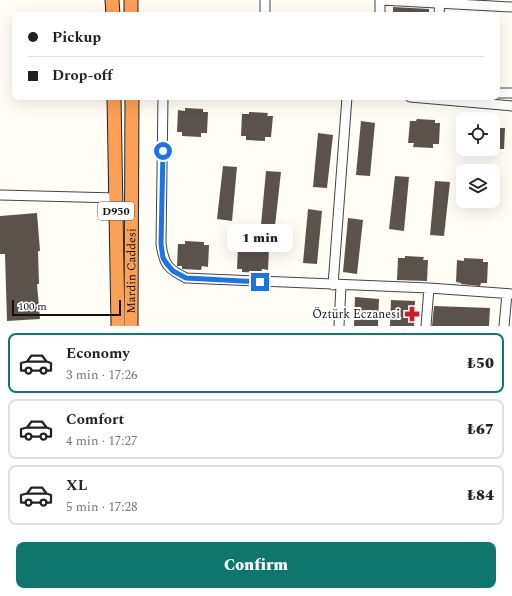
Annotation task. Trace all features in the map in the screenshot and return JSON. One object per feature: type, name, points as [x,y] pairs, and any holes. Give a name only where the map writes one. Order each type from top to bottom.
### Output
[{"type":"highway","points":[[112,0],[113,12]]},
{"type":"highway","points":[[131,0],[131,12]]},
{"type":"highway","name":"Mardin Caddesi","points":[[114,100],[118,326]]},
{"type":"highway","name":"Mardin Caddesi","points":[[131,326],[132,100]]},
{"type":"street","points":[[265,0],[265,12]]},
{"type":"street","points":[[380,12],[380,0],[506,5]]},
{"type":"street","points":[[439,12],[440,2]]},
{"type":"street","points":[[500,92],[512,93]]},
{"type":"street","points":[[163,100],[161,244],[163,258],[173,271],[186,278],[429,288],[510,294],[504,326]]},
{"type":"street","points":[[339,326],[337,285],[348,100]]},
{"type":"street","points":[[454,100],[512,106]]},
{"type":"street","points":[[0,195],[116,198]]},
{"type":"street","points":[[426,326],[429,288]]},
{"type":"building","points":[[393,7],[429,9],[429,12],[393,12]]},
{"type":"building","points":[[185,108],[203,109],[203,112],[208,112],[207,133],[201,133],[201,137],[182,136],[182,132],[177,132],[178,110],[185,111]]},
{"type":"building","points":[[249,112],[268,113],[267,116],[273,116],[271,137],[265,137],[265,141],[246,140],[246,136],[241,136],[242,114],[249,114]]},
{"type":"building","points":[[417,119],[435,120],[435,123],[440,123],[439,144],[433,144],[433,148],[413,147],[414,143],[408,143],[410,121],[416,121]]},
{"type":"building","points":[[361,121],[375,123],[370,176],[356,175]]},
{"type":"building","points":[[500,128],[505,128],[504,149],[500,149]]},
{"type":"building","points":[[318,133],[333,135],[327,188],[313,187]]},
{"type":"building","points":[[223,166],[237,167],[232,221],[217,219]]},
{"type":"building","points":[[266,171],[281,172],[275,226],[261,225]]},
{"type":"building","points":[[395,176],[409,177],[404,231],[389,229]]},
{"type":"building","points":[[435,181],[450,182],[444,236],[430,235]]},
{"type":"building","points":[[308,209],[322,211],[317,264],[303,263]]},
{"type":"building","points":[[37,213],[40,251],[38,251],[39,284],[37,284],[40,319],[7,321],[5,254],[0,254],[0,216]]},
{"type":"building","points":[[348,218],[363,220],[357,274],[343,272]]},
{"type":"building","points":[[185,241],[204,242],[204,245],[209,245],[208,267],[202,266],[201,270],[182,269],[182,266],[177,266],[178,244],[185,244]]},
{"type":"building","points":[[245,244],[264,245],[264,248],[269,248],[268,270],[262,269],[261,273],[242,272],[242,269],[237,269],[238,247],[245,247]]},
{"type":"building","points":[[405,256],[424,257],[423,260],[428,260],[427,281],[397,280],[398,258],[405,258]]},
{"type":"building","points":[[464,258],[483,259],[483,262],[488,262],[487,283],[481,283],[480,286],[456,282],[457,260],[464,261]]},
{"type":"building","points":[[355,297],[379,299],[378,326],[354,326]]},
{"type":"building","points":[[391,300],[415,301],[414,326],[390,326]]},
{"type":"building","points":[[434,306],[490,308],[489,326],[432,326]]},
{"type":"place","name":"Öztürk Eczanesi","points":[[412,314]]},
{"type":"route","points":[[163,151],[161,244],[163,258],[167,264],[173,271],[186,278],[260,282]]}]
